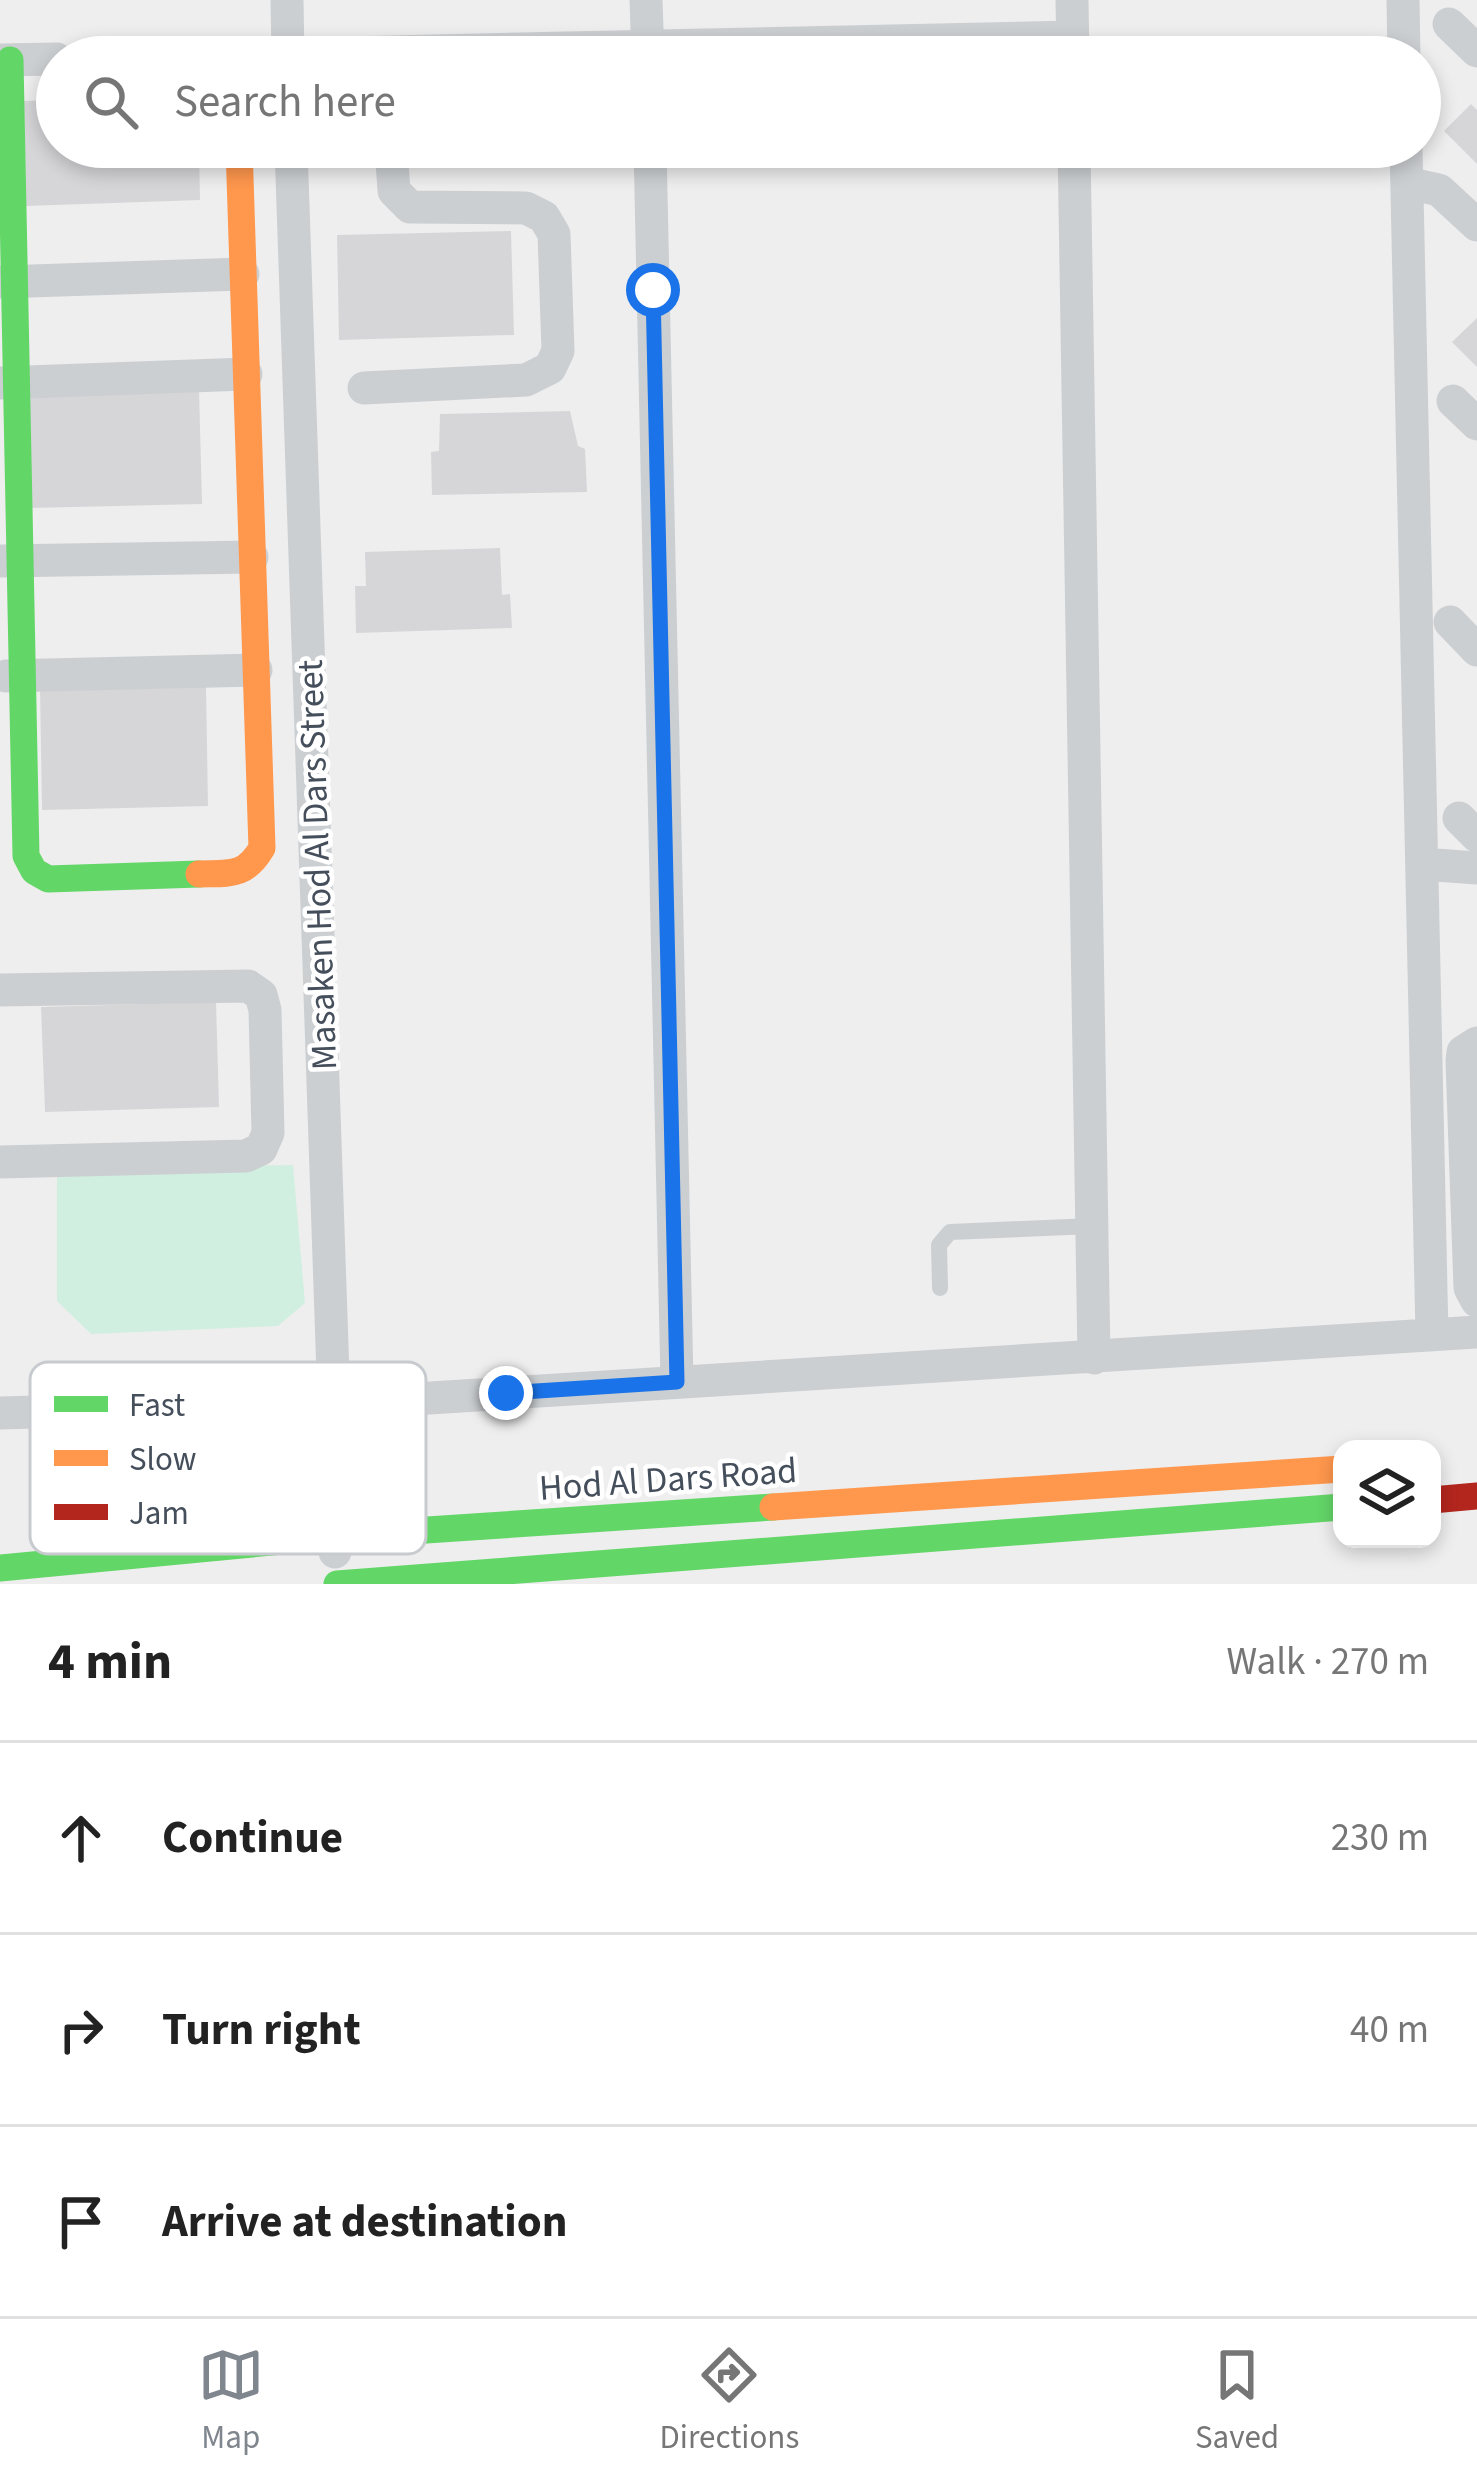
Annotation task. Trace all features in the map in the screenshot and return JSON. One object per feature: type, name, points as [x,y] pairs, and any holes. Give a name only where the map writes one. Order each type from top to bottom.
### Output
[{"type":"main road","points":[[5,60],[11,675],[26,856],[34,871],[56,880],[234,873],[252,865],[262,848],[240,168]]},
{"type":"main road","name":"Hod Al Dars Road","points":[[426,1529],[1333,1470]]},
{"type":"main road","points":[[1441,1499],[1477,1496]]},
{"type":"main road","points":[[335,1584],[1333,1508]]},
{"type":"main road","name":"Hod Al Dars Road","points":[[0,1568],[143,1554]]},
{"type":"street","points":[[287,0],[288,36]]},
{"type":"street","points":[[646,0],[647,36]]},
{"type":"street","points":[[1072,0],[1073,36]]},
{"type":"street","points":[[1403,0],[1404,36]]},
{"type":"street","points":[[1449,24],[1477,51]]},
{"type":"street","points":[[5,60],[36,59]]},
{"type":"street","name":"Masaken Hod Al Dars Street","points":[[292,168],[333,1362]]},
{"type":"street","points":[[364,388],[526,380],[550,368],[558,351],[555,244],[544,217],[526,208],[410,207],[394,191],[392,168]]},
{"type":"street","points":[[650,168],[677,1382]]},
{"type":"street","points":[[1074,168],[1094,1358]]},
{"type":"street","points":[[1407,168],[1432,1335]]},
{"type":"street","points":[[1407,183],[1445,194],[1477,226]]},
{"type":"street","points":[[8,282],[243,274]]},
{"type":"street","points":[[9,382],[246,374]]},
{"type":"street","points":[[10,561],[252,557]]},
{"type":"street","points":[[1450,622],[1477,650]]},
{"type":"street","points":[[11,675],[256,670]]},
{"type":"street","points":[[1422,863],[1477,868]]},
{"type":"street","points":[[0,990],[241,985],[255,989],[265,1010],[268,1133],[261,1149],[246,1156],[0,1162]]},
{"type":"street","points":[[1477,1042],[1463,1052],[1462,1061],[1470,1288],[1477,1301]]},
{"type":"street","points":[[426,1398],[1477,1332]]},
{"type":"street","points":[[0,1413],[30,1412]]},
{"type":"street","name":"Masaken Hod Al Dars Street","points":[[335,1584],[336,1554]]},
{"type":"lane","points":[[940,1288],[938,1246],[950,1232],[1092,1226]]},
{"type":"green space","points":[[293,1165],[305,1303],[278,1326],[91,1334],[57,1301],[57,1170]]},
{"type":"building","points":[[24,101],[36,101],[36,168],[199,168],[200,200],[26,206]]},
{"type":"building","points":[[1471,104],[1477,110],[1477,164],[1444,131]]},
{"type":"building","points":[[511,231],[514,335],[339,340],[337,235]]},
{"type":"building","points":[[1477,318],[1477,367],[1452,342]]},
{"type":"building","points":[[199,389],[202,504],[30,508],[28,393]]},
{"type":"building","points":[[570,411],[578,446],[585,449],[587,492],[432,495],[431,452],[439,451],[440,414]]},
{"type":"building","points":[[500,548],[502,595],[510,594],[512,628],[356,633],[355,586],[366,586],[365,552]]},
{"type":"building","points":[[206,685],[208,806],[42,810],[40,688]]},
{"type":"building","points":[[216,1002],[219,1107],[45,1112],[41,1007]]},
{"type":"traffic: fast","points":[[10,60],[26,856],[34,871],[48,879],[199,874]]},
{"type":"traffic: fast","points":[[426,1530],[773,1507]]},
{"type":"traffic: fast","points":[[337,1584],[1333,1508]]},
{"type":"traffic: fast","points":[[0,1568],[147,1554]]},
{"type":"traffic: slow","points":[[199,874],[243,869],[262,848],[240,168]]},
{"type":"traffic: slow","points":[[773,1507],[1333,1470]]},
{"type":"traffic: jam","points":[[1441,1499],[1477,1496]]},
{"type":"route","points":[[506,1393],[677,1382],[653,290]]}]
